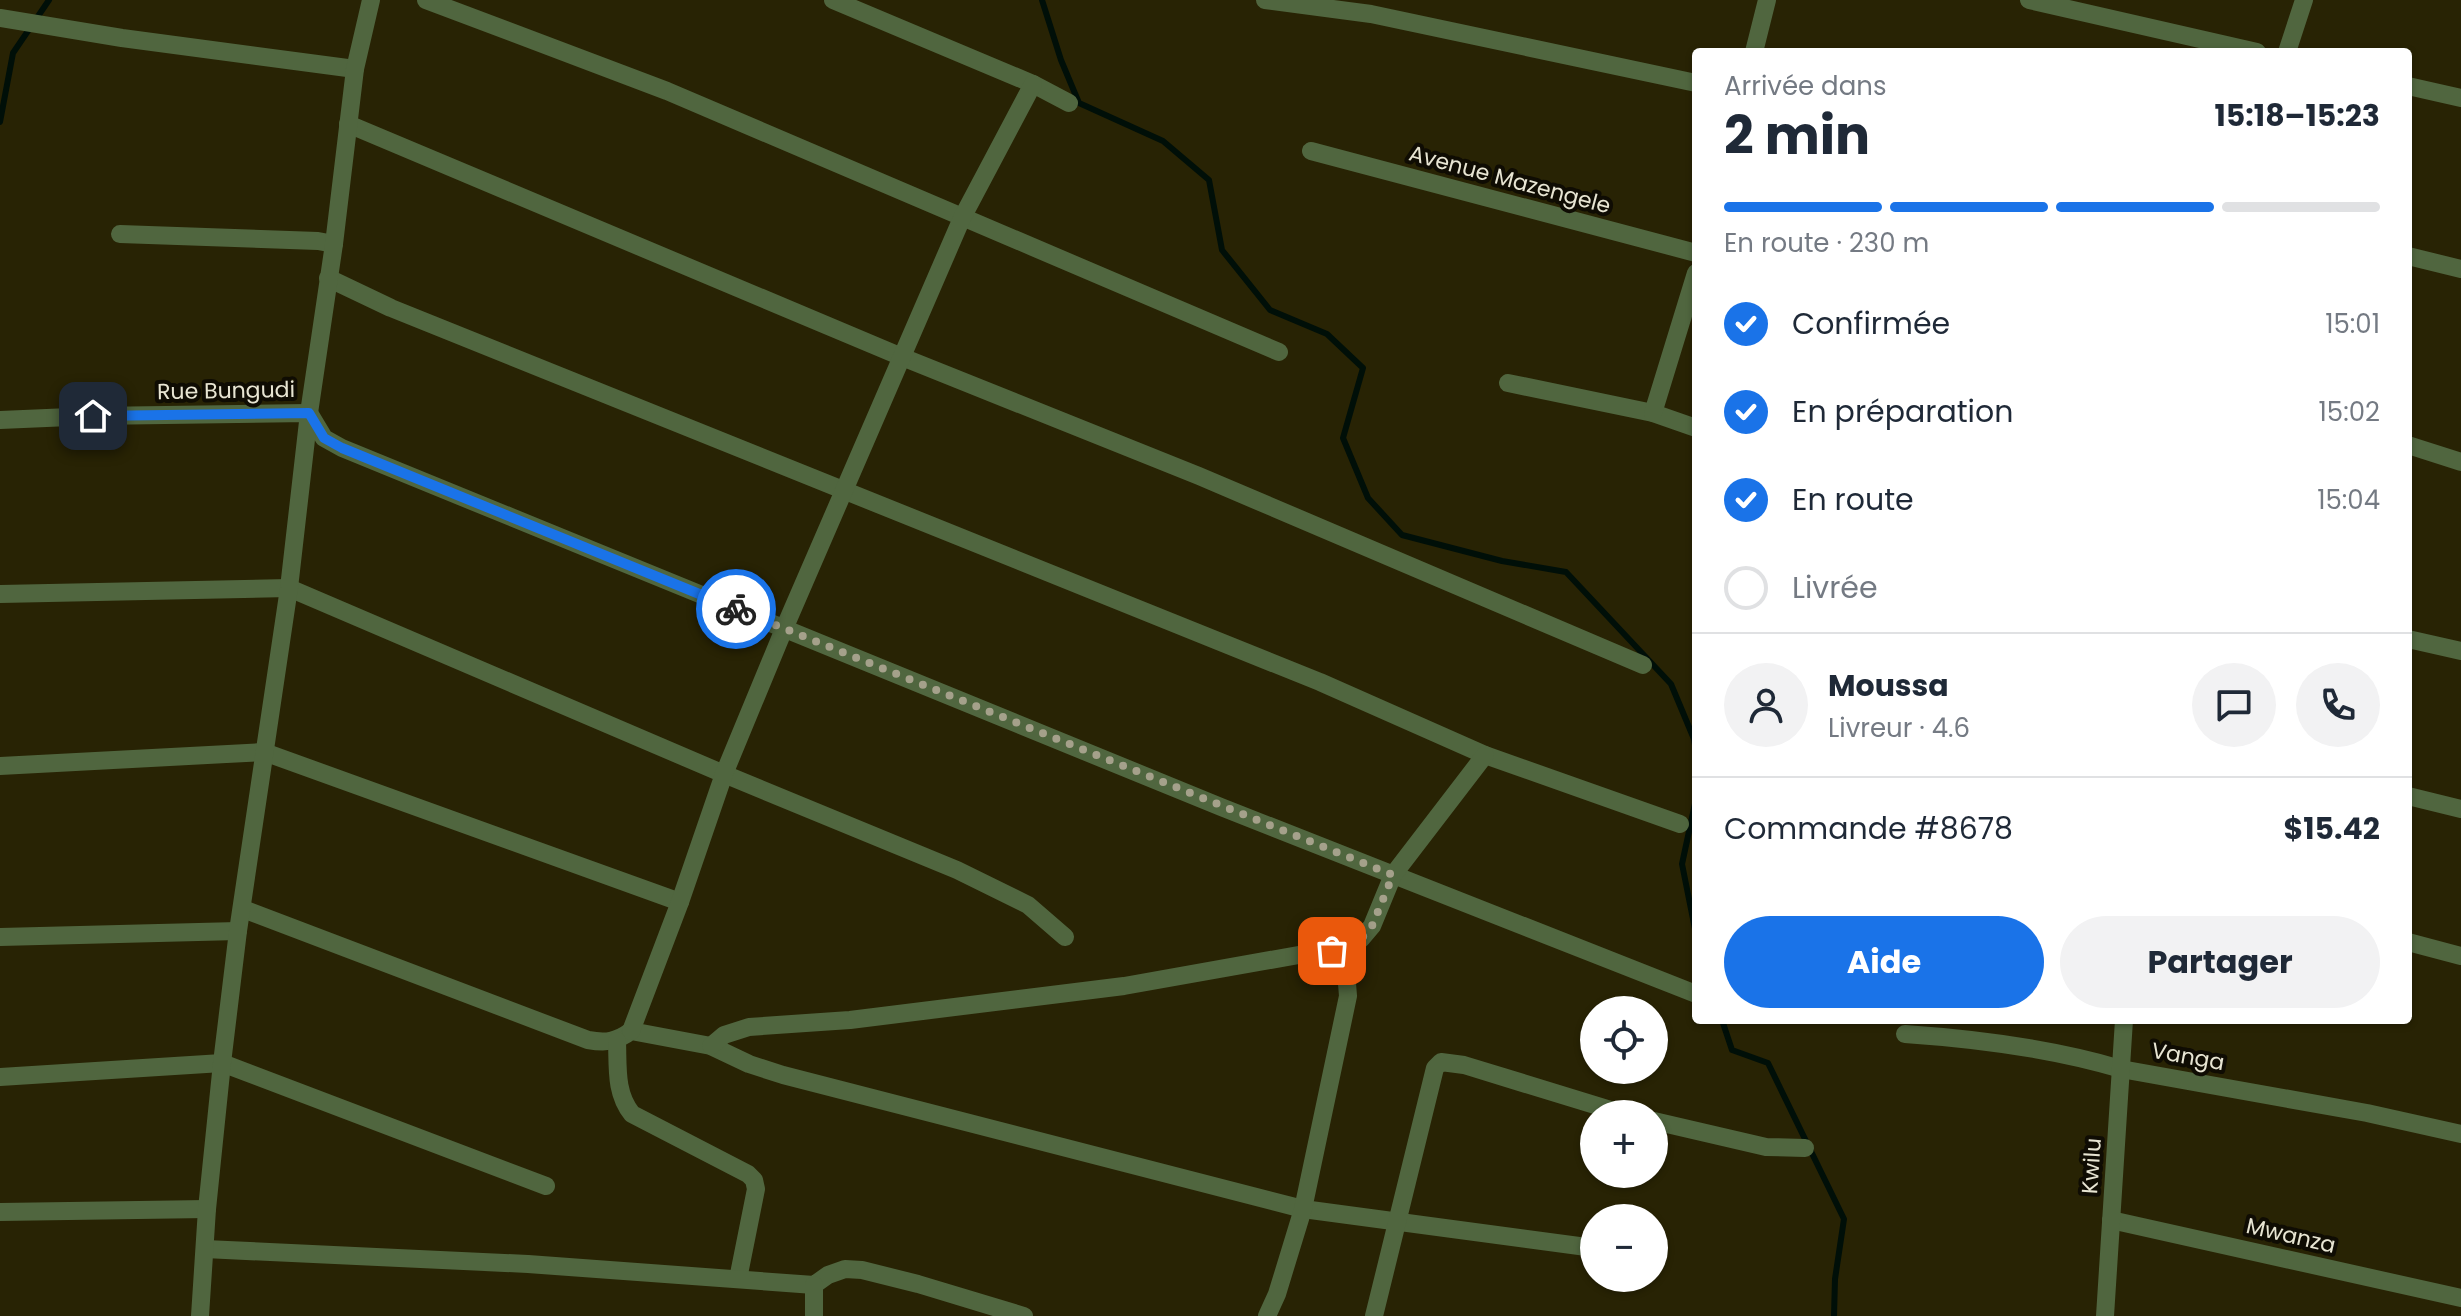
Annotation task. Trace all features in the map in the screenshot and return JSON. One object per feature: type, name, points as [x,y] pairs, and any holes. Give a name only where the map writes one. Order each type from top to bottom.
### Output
[{"type":"street","points":[[200,1316],[207,1209],[238,931],[289,588],[355,69],[371,0]]},
{"type":"street","points":[[426,0],[667,91],[1279,352]]},
{"type":"street","points":[[833,0],[1033,84],[1069,103]]},
{"type":"street","points":[[1265,0],[1371,14],[1692,82]]},
{"type":"street","points":[[1755,48],[1767,0]]},
{"type":"street","points":[[2029,0],[2239,48]]},
{"type":"street","points":[[2288,48],[2304,0]]},
{"type":"street","points":[[0,18],[122,38],[355,69]]},
{"type":"street","points":[[738,1279],[756,1189],[754,1180],[748,1174],[632,1114],[620,1094],[624,1036],[680,902],[724,774],[784,629],[962,218],[1033,84]]},
{"type":"street","points":[[2412,87],[2461,98]]},
{"type":"street","points":[[348,124],[902,357],[1199,476],[1643,665]]},
{"type":"street","name":"Avenue Mazengele","points":[[1311,151],[1692,252]]},
{"type":"street","points":[[120,234],[334,244]]},
{"type":"street","points":[[2412,257],[2461,269]]},
{"type":"street","points":[[328,278],[391,308],[1320,682],[1485,755],[1680,824]]},
{"type":"street","points":[[1653,413],[1692,286]]},
{"type":"street","points":[[1508,383],[1653,413],[1692,427]]},
{"type":"street","points":[[309,413],[324,438],[342,448],[1393,875],[1692,992]]},
{"type":"street","name":"Rue Bungudi","points":[[0,420],[309,413]]},
{"type":"street","points":[[2412,446],[2461,462]]},
{"type":"street","points":[[0,594],[289,588],[957,870],[1028,905],[1065,937]]},
{"type":"street","points":[[2412,640],[2461,651]]},
{"type":"street","points":[[0,766],[264,752],[680,902]]},
{"type":"street","points":[[711,1046],[724,1035],[749,1027],[850,1020],[1124,986],[1349,946],[1361,939],[1372,926],[1393,875],[1485,755]]},
{"type":"street","points":[[2412,797],[2461,809]]},
{"type":"street","points":[[243,909],[588,1040],[603,1043],[624,1036],[711,1046],[749,1064],[783,1075],[1303,1209],[1580,1246]]},
{"type":"street","points":[[0,937],[238,931]]},
{"type":"street","points":[[2412,943],[2461,956]]},
{"type":"street","points":[[1267,1316],[1277,1294],[1303,1209],[1348,996],[1346,971],[1349,946]]},
{"type":"street","name":"Kwilu","points":[[2105,1316],[2124,1024]]},
{"type":"street","name":"Vanga","points":[[1905,1034],[1981,1039],[2461,1134]]},
{"type":"street","points":[[1374,1316],[1435,1068],[1441,1062],[1464,1065],[1580,1101]]},
{"type":"street","points":[[0,1077],[222,1063],[546,1186]]},
{"type":"street","points":[[1668,1124],[1766,1147],[1805,1148]]},
{"type":"street","points":[[0,1212],[207,1209]]},
{"type":"street","name":"Mwanza","points":[[2111,1220],[2461,1298]]},
{"type":"street","points":[[205,1249],[528,1264],[814,1285],[828,1275],[845,1269],[862,1270],[1024,1316]]},
{"type":"street","points":[[814,1285],[814,1316]]},
{"type":"waterway","points":[[0,122],[13,53],[49,0]]},
{"type":"waterway","points":[[1042,0],[1061,60],[1079,103],[1163,141],[1209,180],[1222,250],[1270,310],[1327,334],[1363,368],[1343,438],[1368,498],[1402,535],[1502,561],[1566,572],[1671,684],[1692,734]]},
{"type":"waterway","points":[[1692,818],[1682,864],[1692,914]]},
{"type":"waterway","points":[[1723,1024],[1732,1050],[1768,1063],[1844,1219],[1835,1279],[1834,1316]]},
{"type":"way so far","points":[[736,609],[1393,875],[1372,926],[1361,939],[1332,951]]},
{"type":"route","points":[[93,416],[309,413],[324,438],[332,444],[736,609]]}]
